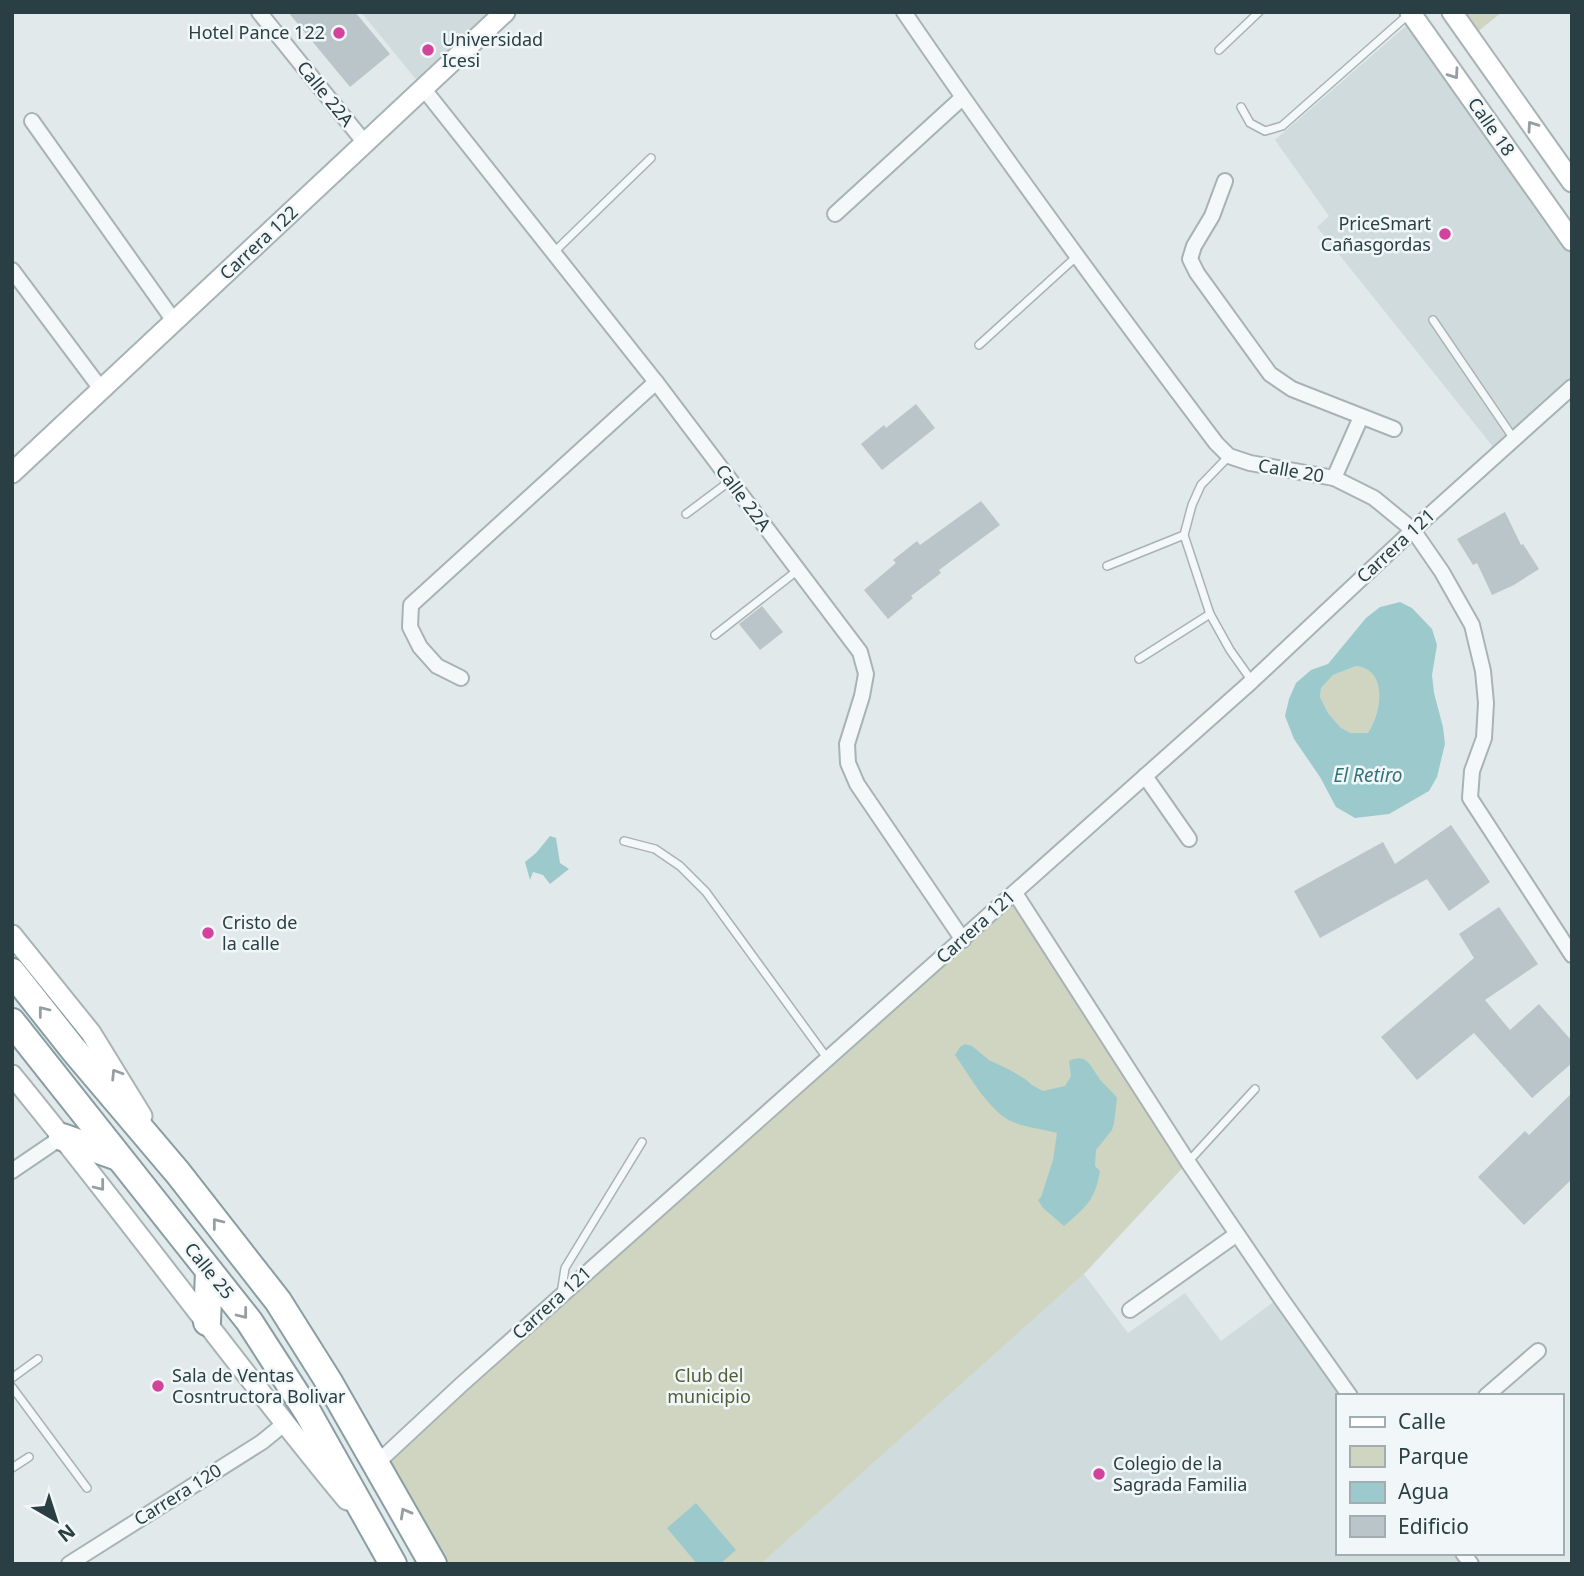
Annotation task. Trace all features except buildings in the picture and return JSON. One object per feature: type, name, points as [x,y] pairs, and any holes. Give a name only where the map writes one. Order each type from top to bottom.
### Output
[{"type":"highway","name":"Calle 25","points":[[12,972],[178,1173],[278,1301],[377,1463],[433,1564]]},
{"type":"highway","name":"Calle 25","points":[[12,1022],[249,1321],[307,1411],[393,1564]]},
{"type":"highway","points":[[62,1137],[118,1157]]},
{"type":"highway","points":[[208,1322],[209,1271]]},
{"type":"main road","name":"Carrera 122","points":[[12,473],[505,12]]},
{"type":"main road","name":"Calle 18","points":[[1452,12],[1572,182]]},
{"type":"main road","name":"Calle 18","points":[[1410,13],[1572,241]]},
{"type":"main road","name":"Calle 25","points":[[12,935],[91,1033],[178,1173]]},
{"type":"main road","name":"Calle 25","points":[[12,1075],[208,1322],[284,1424],[379,1539]]},
{"type":"street","name":"Calle 22A","points":[[259,12],[365,143]]},
{"type":"street","points":[[904,12],[1076,257],[1216,443],[1229,456]]},
{"type":"street","name":"Calle 22A","points":[[424,88],[656,382],[860,652],[866,674],[847,744],[848,763],[857,784],[962,940]]},
{"type":"street","points":[[835,214],[962,98]]},
{"type":"street","points":[[32,121],[174,321]]},
{"type":"street","points":[[1225,181],[1212,216],[1194,246],[1190,259],[1197,273],[1270,374],[1292,389],[1394,429]]},
{"type":"street","points":[[12,270],[101,389]]},
{"type":"street","points":[[461,678],[437,666],[420,647],[410,627],[411,605],[656,382]]},
{"type":"street","name":"Carrera 121","points":[[377,1463],[560,1296],[1252,681],[1413,530],[1572,387]]},
{"type":"street","points":[[1334,478],[1361,417]]},
{"type":"street","name":"Calle 20","points":[[1229,456],[1250,463],[1334,478],[1374,498],[1413,530],[1442,572],[1472,625],[1483,671],[1486,703],[1484,738],[1472,771],[1470,798],[1572,955]]},
{"type":"street","points":[[1145,776],[1189,839]]},
{"type":"street","points":[[1015,893],[1188,1162],[1349,1394]]},
{"type":"street","points":[[12,1171],[62,1137]]},
{"type":"street","points":[[1130,1310],[1237,1234]]},
{"type":"street","points":[[1488,1394],[1538,1351]]},
{"type":"street","name":"Carrera 120","points":[[69,1564],[262,1442],[284,1424]]},
{"type":"lane","points":[[1219,50],[1259,12]]},
{"type":"lane","points":[[1241,107],[1250,123],[1265,131],[1282,127],[1410,13]]},
{"type":"lane","points":[[553,253],[651,158]]},
{"type":"lane","points":[[979,345],[1076,257]]},
{"type":"lane","points":[[1433,320],[1514,439]]},
{"type":"lane","points":[[1229,456],[1201,485],[1184,535],[1210,614],[1230,650],[1252,681]]},
{"type":"lane","points":[[686,514],[730,481]]},
{"type":"lane","points":[[1107,566],[1184,535]]},
{"type":"lane","points":[[715,635],[798,570]]},
{"type":"lane","points":[[1139,659],[1210,614]]},
{"type":"lane","points":[[624,841],[654,849],[680,866],[706,892],[827,1058]]},
{"type":"lane","points":[[1188,1162],[1255,1089]]},
{"type":"lane","points":[[560,1296],[565,1268],[642,1142]]},
{"type":"lane","points":[[12,1378],[38,1359]]},
{"type":"lane","points":[[12,1387],[87,1488]]},
{"type":"lane","points":[[12,1468],[29,1457]]},
{"type":"shaded area","name":"Universidad Icesi","points":[[361,12],[505,12],[423,88]]},
{"type":"shaded area","name":"PriceSmart Cañasgordas","points":[[1415,18],[1572,241],[1572,387],[1498,453],[1317,227],[1329,216],[1275,140]]},
{"type":"shaded area","name":"Colegio de la Sagrada Familia","points":[[1084,1274],[1128,1333],[1185,1293],[1221,1341],[1280,1297],[1349,1394],[1336,1394],[1336,1555],[1464,1555],[1471,1564],[761,1564]]},
{"type":"green space","points":[[1452,12],[1502,12],[1470,38]]},
{"type":"green space","points":[[1356,666],[1367,669],[1378,684],[1376,715],[1368,733],[1351,733],[1341,728],[1328,713],[1320,697],[1321,688],[1333,675]]},
{"type":"green space","name":"Club del municipio","points":[[1015,893],[1188,1162],[1084,1274],[761,1564],[433,1564],[377,1463]]},
{"type":"water","name":"El Retiro","points":[[1400,602],[1412,608],[1432,629],[1437,645],[1432,675],[1434,693],[1445,744],[1437,777],[1429,791],[1389,814],[1355,818],[1336,807],[1320,777],[1294,739],[1285,716],[1296,683],[1311,670],[1328,664],[1366,618],[1380,607]],"holes":[[[1356,666],[1367,669],[1378,684],[1379,704],[1368,733],[1351,733],[1341,728],[1328,713],[1320,697],[1321,688],[1333,675]]]},
{"type":"water","points":[[550,836],[556,838],[560,863],[569,869],[550,884],[543,875],[533,872],[530,880],[525,862]]},
{"type":"water","points":[[965,1044],[1043,1091],[1065,1086],[1071,1076],[1069,1061],[1083,1059],[1117,1098],[1112,1130],[1096,1150],[1095,1166],[1100,1171],[1095,1190],[1083,1209],[1064,1226],[1043,1208],[1038,1200],[1053,1160],[1057,1133],[1018,1124],[996,1111],[955,1055]]},
{"type":"water","points":[[696,1503],[736,1550],[720,1564],[697,1564],[667,1528]]},
{"type":"place","name":"Hotel Pance 122","points":[[339,33]]},
{"type":"place","name":"Universidad Icesi","points":[[428,50]]},
{"type":"place","name":"PriceSmart Cañasgordas","points":[[1445,234]]},
{"type":"place","name":"Cristo de la calle","points":[[208,933]]},
{"type":"place","name":"Sala de Ventas Cosntructora Bolivar","points":[[158,1386]]},
{"type":"place","name":"Colegio de la Sagrada Familia","points":[[1099,1474]]}]
